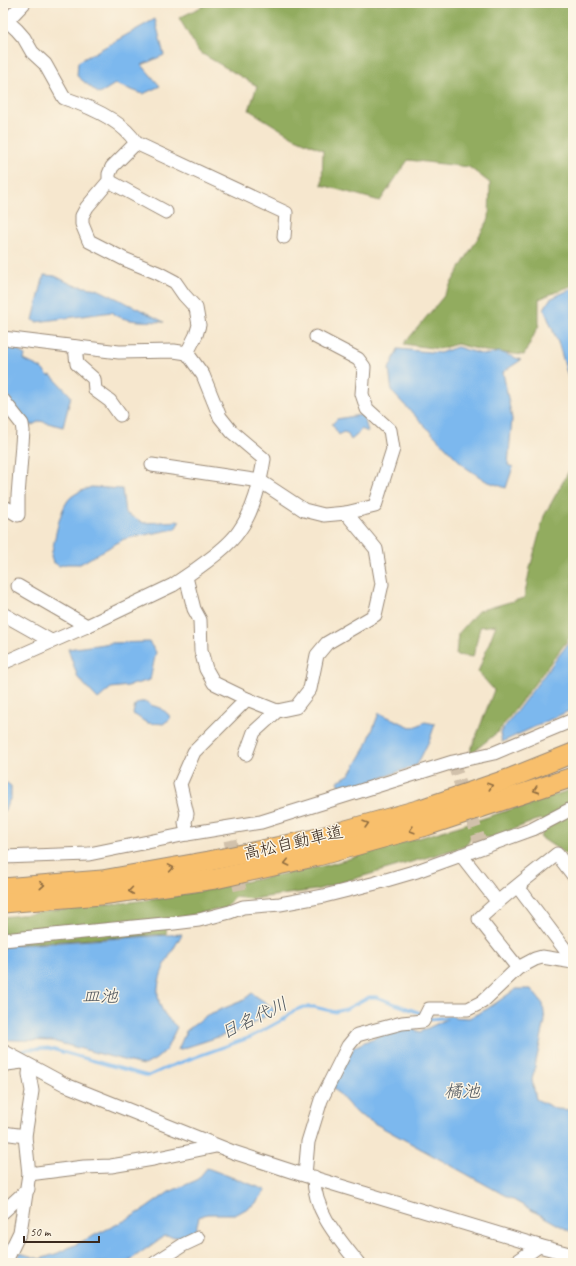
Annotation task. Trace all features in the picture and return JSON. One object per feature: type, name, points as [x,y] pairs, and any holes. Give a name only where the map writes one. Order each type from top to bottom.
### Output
[{"type":"highway","name":"高松自動車道","points":[[3,888],[102,880],[209,861],[314,839],[421,808],[508,779],[573,753]]},
{"type":"highway","name":"高松自動車道","points":[[3,903],[101,895],[215,880],[318,856],[410,830],[573,778]]},
{"type":"street","points":[[24,3],[4,21],[17,30],[24,38],[32,52],[44,64],[64,98],[82,104],[116,124],[132,137],[136,143],[286,213],[284,238]]},
{"type":"street","points":[[136,143],[112,166],[108,181],[87,206],[82,216],[82,224],[88,241],[175,282],[196,308],[199,325],[188,353]]},
{"type":"street","points":[[108,181],[166,212]]},
{"type":"street","points":[[152,465],[260,481],[304,510],[324,515],[346,513],[375,506],[394,449],[390,430],[367,409],[362,394],[364,367],[358,359],[316,337]]},
{"type":"street","points":[[3,338],[119,352],[174,351],[188,353],[203,375],[220,416],[232,432],[264,459],[260,481],[250,513],[239,532],[186,577],[144,599],[3,663]]},
{"type":"street","points":[[75,347],[77,364],[94,379],[95,390],[110,401],[120,415]]},
{"type":"street","points":[[3,400],[22,424],[23,431],[18,515],[3,506]]},
{"type":"street","points":[[246,754],[254,732],[277,711],[296,707],[310,689],[317,655],[327,643],[375,615],[382,584],[376,549],[346,513]]},
{"type":"street","points":[[186,577],[194,609],[200,620],[201,651],[206,669],[214,682],[277,711]]},
{"type":"street","points":[[18,586],[86,626]]},
{"type":"street","points":[[3,614],[50,641]]},
{"type":"street","points":[[187,834],[185,822],[187,814],[180,784],[194,752],[247,698]]},
{"type":"street","points":[[3,857],[89,854],[187,834],[229,834],[261,822],[453,762],[494,753],[573,720]]},
{"type":"street","points":[[3,940],[199,920],[230,912],[242,901],[280,904],[376,884],[417,871],[533,829],[573,808]]},
{"type":"street","points":[[518,968],[479,919],[498,901],[518,887],[557,854],[573,874]]},
{"type":"street","points":[[461,855],[498,901]]},
{"type":"street","points":[[518,887],[573,961]]},
{"type":"street","points":[[358,1263],[330,1226],[320,1208],[314,1185],[309,1176],[308,1142],[321,1100],[348,1046],[357,1035],[425,1016],[430,1009],[468,1009],[482,1002],[518,968],[535,958],[542,957],[573,961]]},
{"type":"street","points":[[3,1066],[17,1059]]},
{"type":"street","points":[[6,1253],[20,1232],[28,1189],[29,1174],[25,1136],[32,1091],[30,1074],[17,1059]]},
{"type":"street","points":[[17,1059],[66,1085],[216,1146],[294,1172],[573,1255]]},
{"type":"street","points":[[3,1133],[25,1136]]},
{"type":"street","points":[[29,1174],[84,1166],[111,1166],[216,1146]]},
{"type":"street","points":[[3,1212],[28,1189]]},
{"type":"street","points":[[155,1263],[182,1245],[198,1238]]},
{"type":"street","points":[[515,1263],[539,1246]]},
{"type":"green space","points":[[204,3],[573,3],[573,285],[539,299],[539,325],[524,355],[485,351],[457,344],[439,349],[404,344],[443,297],[489,219],[490,183],[469,167],[408,160],[380,201],[322,185],[323,150],[293,137],[249,110],[257,86],[199,52],[179,18],[205,5]]},
{"type":"green space","points":[[570,469],[573,470],[573,633],[498,732],[469,755],[494,690],[478,672],[496,625],[480,627],[473,657],[456,655],[458,634],[478,611],[524,598],[530,568],[544,516]]},
{"type":"green space","points":[[573,789],[573,863],[567,855],[540,837],[547,826],[540,819],[490,838],[472,834],[466,846],[316,890],[252,899],[234,897],[226,908],[167,920],[166,934],[14,944],[3,939],[3,917],[164,898],[328,865],[469,823]]},
{"type":"water","points":[[155,19],[164,55],[142,65],[160,86],[143,94],[115,84],[99,94],[77,76],[78,62]]},
{"type":"water","points":[[44,275],[55,276],[73,285],[97,289],[164,322],[129,320],[116,316],[112,312],[36,322],[33,320]]},
{"type":"water","points":[[573,288],[573,394],[559,345],[544,309],[550,299]]},
{"type":"water","points":[[3,344],[11,346],[25,355],[24,360],[41,368],[49,376],[51,375],[71,396],[63,427],[40,421],[32,425],[26,425],[3,395]]},
{"type":"water","points":[[457,347],[484,355],[500,352],[521,360],[503,372],[512,419],[508,465],[513,467],[506,488],[486,481],[465,467],[392,392],[389,369],[398,349],[440,353]]},
{"type":"water","points":[[360,415],[364,417],[368,432],[361,429],[351,440],[347,433],[343,432],[339,435],[332,424],[337,419]]},
{"type":"water","points":[[91,487],[122,489],[125,513],[144,523],[180,521],[175,529],[124,539],[80,564],[66,564],[59,566],[53,562],[51,556],[60,516],[71,497],[78,492]]},
{"type":"water","points":[[573,637],[573,709],[502,742],[500,733]]},
{"type":"water","points":[[149,642],[156,652],[150,680],[128,686],[111,688],[98,699],[78,678],[68,649],[111,643]]},
{"type":"water","points":[[140,702],[148,702],[150,705],[161,708],[169,715],[170,719],[163,724],[148,723],[144,721],[133,714],[135,705]]},
{"type":"water","points":[[379,713],[413,728],[425,722],[435,724],[430,739],[417,765],[342,792],[338,781],[350,774],[365,749]]},
{"type":"water","points":[[7,783],[11,786],[11,797],[3,813],[3,784]]},
{"type":"water","name":"皿池","points":[[182,934],[166,962],[159,982],[158,993],[159,1003],[164,1013],[177,1027],[166,1050],[156,1059],[145,1065],[52,1041],[3,1039],[3,946]]},
{"type":"water","name":"橘池","points":[[516,989],[531,989],[543,1004],[545,1021],[532,1080],[536,1099],[556,1109],[573,1110],[573,1233],[356,1113],[333,1087],[354,1047],[404,1026],[420,1032],[451,1017],[469,1018],[487,1009]]},
{"type":"water","points":[[252,993],[271,1006],[275,1011],[243,1029],[178,1050],[186,1031],[207,1015],[242,1001]]},
{"type":"water","points":[[207,1168],[266,1190],[255,1204],[237,1214],[207,1214],[199,1217],[196,1229],[187,1238],[164,1236],[126,1263],[15,1263],[20,1253],[40,1259],[58,1253],[124,1221],[145,1209],[169,1192],[197,1180]]},
{"type":"waterway","name":"日名代川","points":[[15,1053],[29,1049],[48,1048],[148,1076],[168,1067],[251,1037],[284,1019],[293,1011],[304,1007],[314,1007],[335,1012],[346,1009],[369,997],[376,997],[423,1014]]},
{"type":"waterway","name":"日名代川","points":[[429,1018],[451,1017],[454,1020]]},
{"type":"tunnel","points":[[453,762],[482,848]]},
{"type":"tunnel","points":[[230,840],[241,895]]}]
